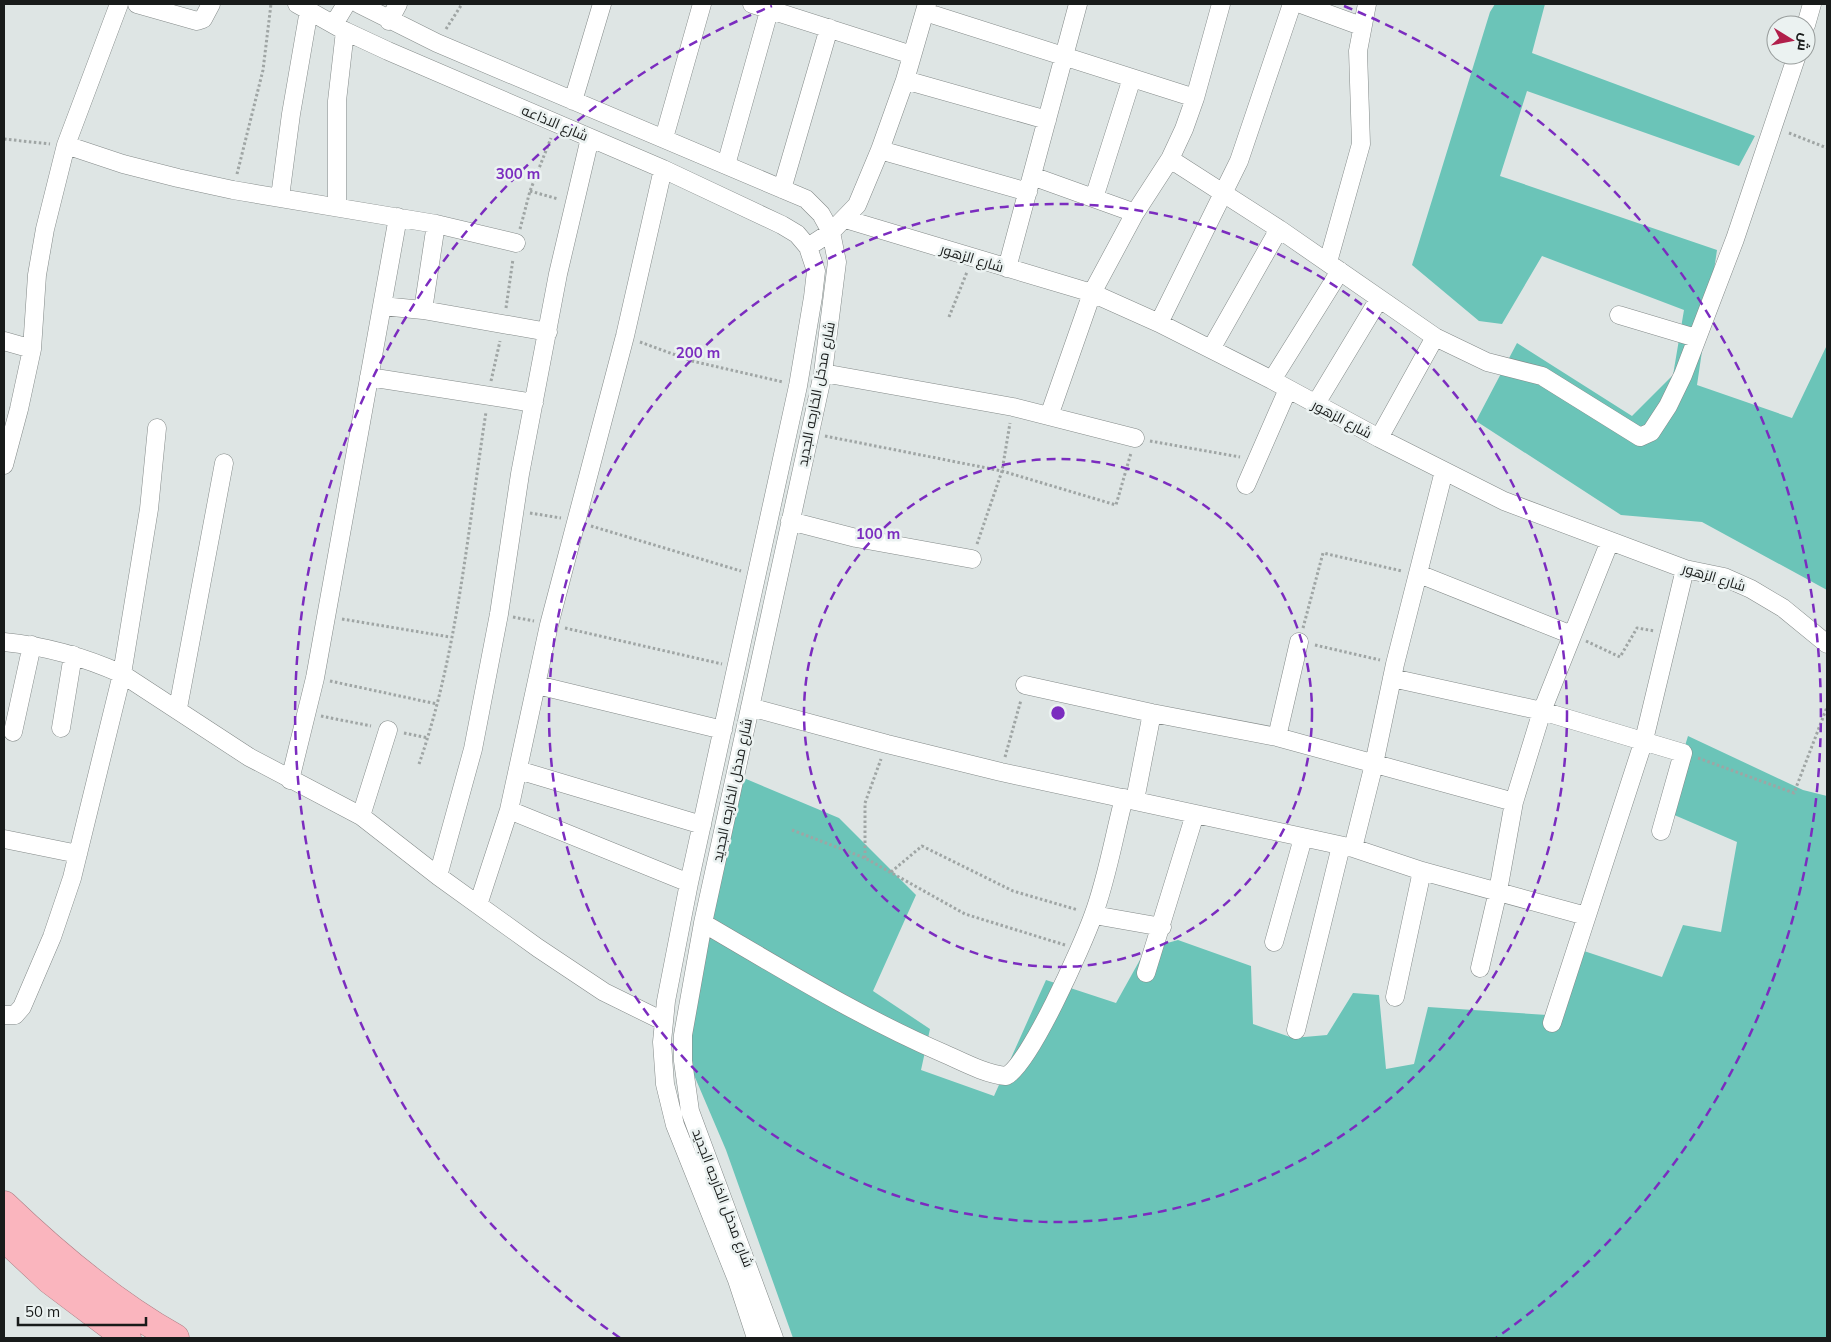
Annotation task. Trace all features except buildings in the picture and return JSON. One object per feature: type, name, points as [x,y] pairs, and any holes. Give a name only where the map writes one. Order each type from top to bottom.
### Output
[{"type":"highway","points":[[4,1205],[65,1260],[117,1301],[176,1338]]},
{"type":"highway","points":[[4,1238],[50,1280],[127,1338]]},
{"type":"street","points":[[4,465],[32,349],[36,275],[45,229],[66,145],[119,4]]},
{"type":"street","points":[[137,4],[197,21],[203,19],[211,4]]},
{"type":"street","points":[[337,206],[337,101],[340,27],[346,4]]},
{"type":"street","name":"شارع الاذاعه","points":[[359,4],[437,43],[806,199],[821,214],[831,232]]},
{"type":"street","points":[[389,20],[398,4]]},
{"type":"street","points":[[573,101],[602,4]]},
{"type":"street","points":[[664,138],[702,4]]},
{"type":"street","points":[[752,4],[770,7],[912,55]]},
{"type":"street","points":[[1007,268],[1078,4]]},
{"type":"street","points":[[1049,416],[1092,293],[1135,213],[1170,159],[1195,98],[1221,4]]},
{"type":"street","points":[[1159,323],[1250,134],[1292,4]]},
{"type":"street","points":[[1301,4],[1362,26]]},
{"type":"street","points":[[1272,380],[1334,266],[1361,144],[1358,52],[1367,4]]},
{"type":"street","points":[[280,196],[303,7]]},
{"type":"street","name":"شارع الاذاعه","points":[[303,7],[340,27],[663,169],[782,225],[797,234],[808,247]]},
{"type":"street","points":[[726,165],[770,7]]},
{"type":"street","points":[[808,247],[831,232],[857,205],[880,150],[905,80],[926,8],[1065,57],[1195,98]]},
{"type":"street","points":[[782,189],[829,28]]},
{"type":"street","points":[[1170,159],[1334,266],[1435,336],[1487,362],[1542,376],[1640,437],[1651,432],[1668,406],[1696,338],[1735,240],[1774,127],[1793,65]]},
{"type":"street","points":[[1094,198],[1132,78]]},
{"type":"street","points":[[905,80],[1047,120]]},
{"type":"street","points":[[438,876],[473,749],[534,403],[574,203],[590,138]]},
{"type":"street","points":[[66,145],[123,164],[233,190],[280,196],[436,224],[516,243]]},
{"type":"street","points":[[880,150],[1094,198],[1135,213]]},
{"type":"street","points":[[478,904],[508,810],[549,625],[625,336],[663,169]]},
{"type":"street","points":[[290,780],[308,713],[315,678],[398,217]]},
{"type":"street","name":"شارع الزهور","points":[[845,219],[1092,293],[1159,323],[1272,380],[1315,405],[1504,501],[1685,569],[1724,577],[1751,589],[1790,613],[1827,644]]},
{"type":"street","points":[[423,310],[436,224]]},
{"type":"street","points":[[1211,350],[1278,229]]},
{"type":"street","name":"شارع مدخل الخارجه الجديد","points":[[774,1338],[698,1135],[685,1086],[683,1035],[703,924],[822,373],[837,262],[831,232]]},
{"type":"street","name":"شارع مدخل الخارجه الجديد","points":[[756,1338],[737,1280],[673,1118],[662,1063],[663,1021],[689,883],[798,386],[816,271],[808,247]]},
{"type":"street","points":[[1315,405],[1379,299]]},
{"type":"street","points":[[382,306],[423,310],[548,332]]},
{"type":"street","points":[[1619,315],[1696,338]]},
{"type":"street","points":[[1379,438],[1435,336]]},
{"type":"street","points":[[4,341],[32,349]]},
{"type":"street","points":[[822,373],[1013,407],[1135,438]]},
{"type":"street","points":[[369,377],[534,403]]},
{"type":"street","points":[[1246,485],[1288,389]]},
{"type":"street","points":[[4,1014],[14,1015],[22,1007],[52,937],[78,854],[122,674],[148,510],[157,428]]},
{"type":"street","points":[[178,708],[224,464]]},
{"type":"street","points":[[1296,1030],[1347,847],[1374,764],[1394,671],[1444,471]]},
{"type":"street","points":[[790,521],[856,538],[972,559]]},
{"type":"street","points":[[1480,968],[1498,891],[1514,802],[1542,711],[1610,541]]},
{"type":"street","points":[[1552,1023],[1644,740],[1685,569]]},
{"type":"street","points":[[1419,574],[1572,635]]},
{"type":"street","points":[[4,642],[32,645],[73,655],[122,674],[178,708],[249,757],[361,816],[438,876],[538,948],[604,992],[663,1021]]},
{"type":"street","points":[[1276,737],[1299,642]]},
{"type":"street","points":[[13,732],[32,645]]},
{"type":"street","points":[[61,728],[73,655]]},
{"type":"street","points":[[1394,671],[1542,711],[1684,753],[1661,831]]},
{"type":"street","points":[[1025,684],[1152,713],[1276,737],[1514,802]]},
{"type":"street","points":[[536,685],[723,730]]},
{"type":"street","points":[[750,707],[1001,772],[1347,847],[1422,871],[1586,916]]},
{"type":"street","points":[[703,924],[847,1006],[919,1043],[999,1075],[1010,1074],[1030,1045],[1079,949],[1094,915],[1130,799],[1152,713]]},
{"type":"street","points":[[361,816],[388,730]]},
{"type":"street","points":[[518,770],[702,825]]},
{"type":"street","points":[[508,810],[689,883]]},
{"type":"street","points":[[1146,973],[1162,928],[1195,814]]},
{"type":"street","points":[[1274,942],[1303,838]]},
{"type":"street","points":[[4,839],[78,854]]},
{"type":"street","points":[[1395,997],[1422,871]]},
{"type":"street","points":[[1094,915],[1162,928]]},
{"type":"path","points":[[233,190],[263,70],[271,4]]},
{"type":"path","points":[[437,43],[462,4]]},
{"type":"path","points":[[419,764],[437,704],[450,637],[488,396],[504,323],[516,243],[530,192],[557,123]]},
{"type":"path","points":[[1774,127],[1827,148]]},
{"type":"path","points":[[4,138],[66,145]]},
{"type":"path","points":[[530,192],[574,203]]},
{"type":"path","points":[[949,316],[973,258]]},
{"type":"path","points":[[625,336],[692,361],[798,386]]},
{"type":"path","points":[[972,559],[1002,470],[1013,407]]},
{"type":"path","points":[[810,432],[1002,470],[1116,505],[1135,438],[1186,449],[1256,460]]},
{"type":"path","points":[[515,510],[576,522],[757,576]]},
{"type":"path","points":[[1394,671],[1299,642],[1323,553],[1419,574]]},
{"type":"path","points":[[498,614],[737,667]]},
{"type":"path","points":[[326,616],[450,637]]},
{"type":"path","points":[[1572,635],[1620,656],[1637,628],[1670,634]]},
{"type":"path","points":[[315,678],[437,704]]},
{"type":"path","points":[[1001,772],[1025,684]]},
{"type":"path","points":[[1684,753],[1794,793],[1827,707]]},
{"type":"path","points":[[308,713],[428,738]]},
{"type":"path","points":[[865,858],[865,803],[887,744]]},
{"type":"path","points":[[792,830],[865,858],[965,914],[1079,949]]},
{"type":"path","points":[[891,872],[922,846],[1013,891],[1094,915]]},
{"type":"green space","points":[[1495,4],[1545,4],[1532,53],[1755,136],[1739,166],[1527,91],[1500,176],[1717,250],[1697,385],[1792,418],[1827,345],[1827,590],[1702,522],[1621,515],[1476,421],[1517,343],[1632,416],[1673,375],[1684,310],[1542,256],[1502,324],[1479,321],[1412,265],[1490,12]]},
{"type":"green space","points":[[1688,736],[1803,790],[1827,796],[1827,1338],[793,1338],[726,1150],[691,1068],[682,1010],[727,771],[839,818],[916,895],[873,991],[930,1029],[921,1070],[994,1096],[1046,980],[1116,1003],[1146,949],[1178,940],[1251,966],[1253,1024],[1293,1038],[1327,1035],[1353,993],[1379,995],[1386,1069],[1414,1064],[1428,1007],[1547,1015],[1569,946],[1662,977],[1683,925],[1721,932],[1737,842],[1665,811]]}]
